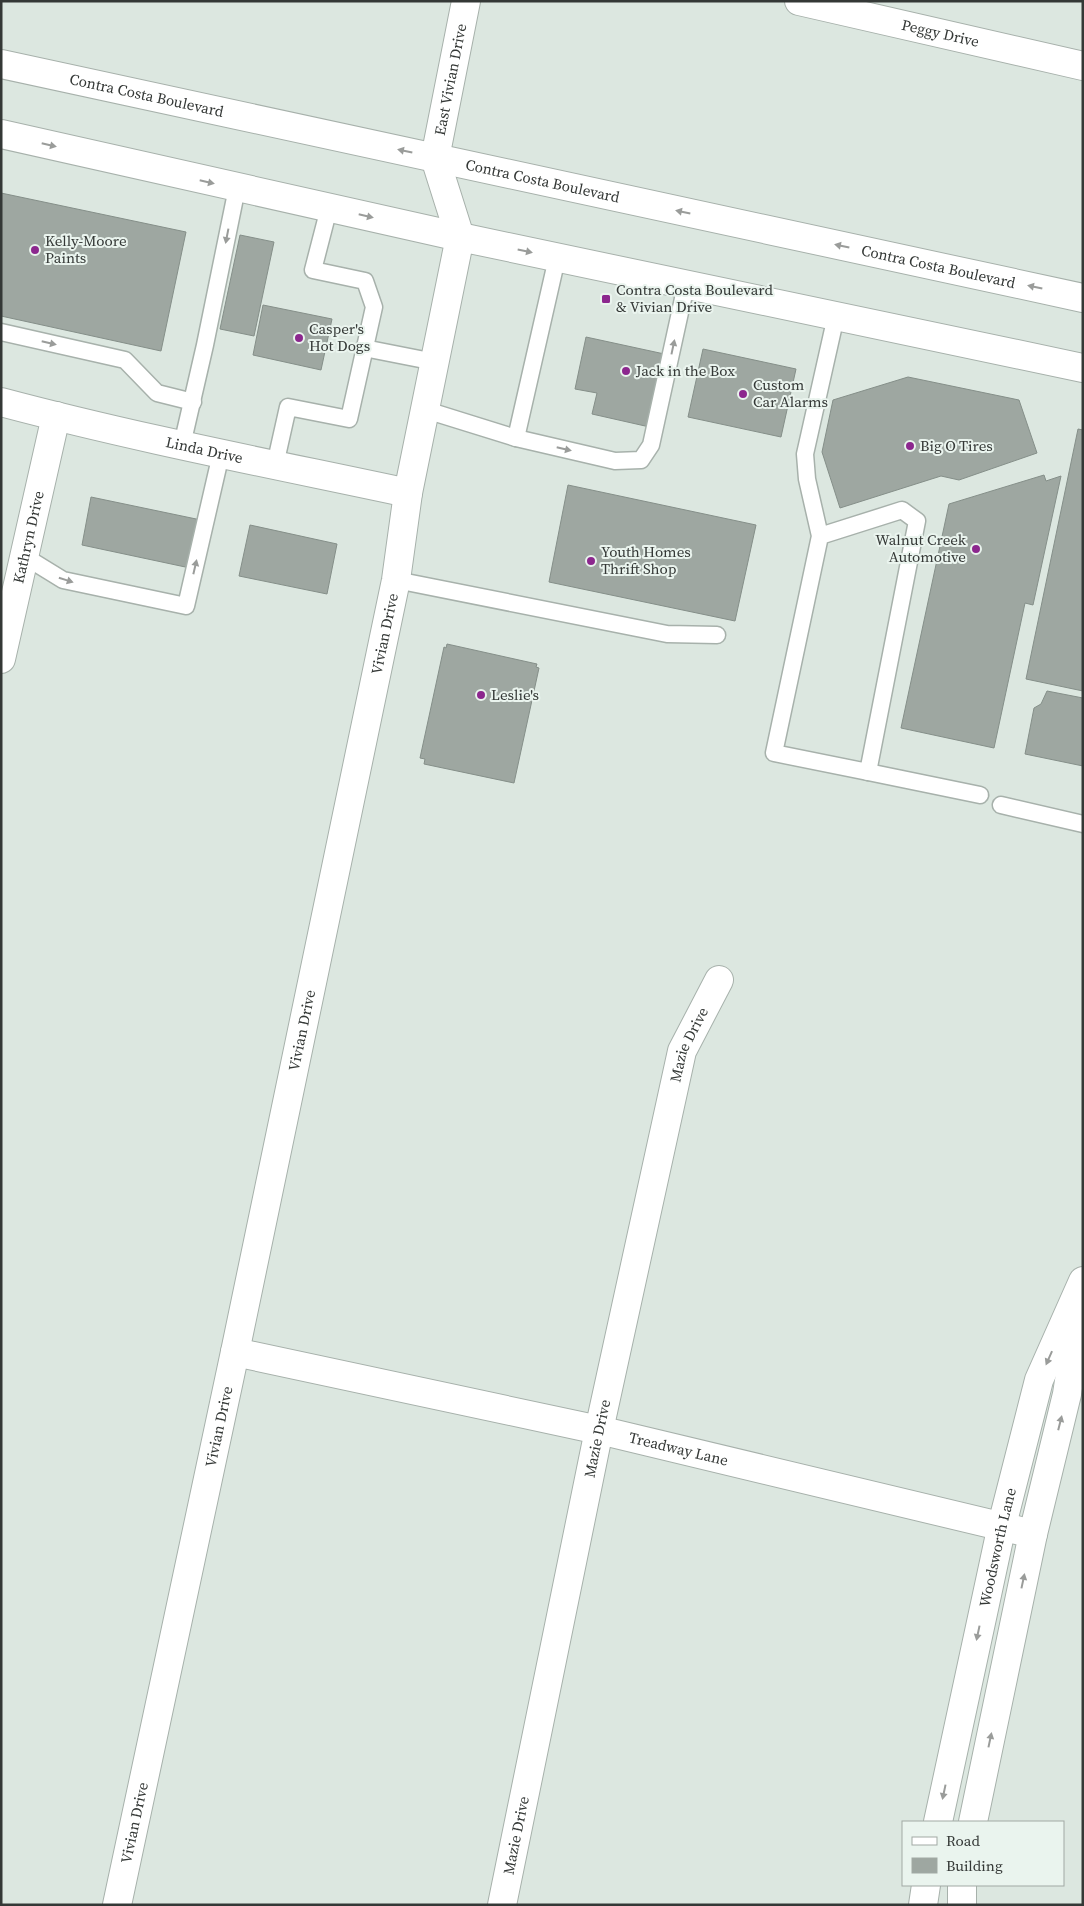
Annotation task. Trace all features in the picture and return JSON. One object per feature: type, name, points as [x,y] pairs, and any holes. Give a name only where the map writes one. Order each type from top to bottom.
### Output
[{"type":"street","name":"East Vivian Drive","points":[[435,158],[466,1]]},
{"type":"street","name":"Peggy Drive","points":[[811,3],[1083,66]]},
{"type":"street","name":"Contra Costa Boulevard","points":[[1,64],[1083,298]]},
{"type":"street","points":[[1,134],[557,258],[1083,368]]},
{"type":"street","name":"Vivian Drive","points":[[117,1905],[235,1352],[396,580],[408,493],[460,237],[435,158]]},
{"type":"street","name":"Linda Drive","points":[[1,402],[221,454],[408,493]]},
{"type":"street","name":"Kathryn Drive","points":[[1,659],[56,416]]},
{"type":"street","name":"Mazie Drive","points":[[502,1905],[599,1430],[682,1052],[719,980]]},
{"type":"street","name":"Woodsworth Lane","points":[[938,1821],[1002,1525],[1039,1380],[1083,1281]]},
{"type":"street","name":"Woodsworth Lane","points":[[973,1821],[1033,1534],[1075,1395],[1083,1291]]},
{"type":"street","name":"Treadway Lane","points":[[235,1352],[599,1430],[1002,1525],[1033,1534]]},
{"type":"street","points":[[923,1905],[926,1886]]},
{"type":"street","points":[[962,1886],[962,1905]]},
{"type":"lane","points":[[182,445],[205,345],[237,188]]},
{"type":"lane","points":[[275,465],[288,407],[349,419],[374,307],[365,281],[314,270],[329,208]]},
{"type":"lane","points":[[516,438],[557,258]]},
{"type":"lane","points":[[426,410],[516,438],[615,461],[641,460],[651,445],[686,285]]},
{"type":"lane","points":[[836,316],[805,454],[807,479],[820,536],[774,753],[980,795]]},
{"type":"lane","points":[[1,332],[126,360],[157,393],[192,402]]},
{"type":"lane","points":[[364,348],[435,362]]},
{"type":"lane","points":[[24,556],[63,580],[186,606],[221,454]]},
{"type":"lane","points":[[820,536],[902,510],[917,521],[868,772]]},
{"type":"lane","points":[[396,580],[667,634],[717,635]]},
{"type":"lane","points":[[1001,805],[1083,824]]},
{"type":"building","points":[[1,193],[186,232],[161,351],[1,316]]},
{"type":"building","points":[[240,235],[274,242],[254,336],[220,329]]},
{"type":"building","points":[[263,305],[332,319],[321,370],[253,355]]},
{"type":"building","points":[[586,337],[669,355],[654,428],[592,414],[597,393],[575,389]]},
{"type":"building","points":[[703,349],[796,369],[781,437],[688,417]]},
{"type":"building","points":[[908,377],[1019,400],[1037,453],[959,480],[941,476],[840,508],[822,452],[833,400]]},
{"type":"building","points":[[1078,429],[1083,430],[1083,691],[1026,679]]},
{"type":"building","points":[[1044,475],[1046,481],[1061,476],[1033,605],[1025,603],[994,748],[901,728],[949,504]]},
{"type":"building","points":[[568,485],[756,525],[735,621],[549,582]]},
{"type":"building","points":[[91,497],[201,520],[190,568],[82,545]]},
{"type":"building","points":[[250,525],[337,544],[327,594],[239,576]]},
{"type":"building","points":[[447,644],[537,664],[536,667],[539,668],[514,783],[424,764],[425,759],[420,758],[444,647],[446,648]]},
{"type":"building","points":[[1047,691],[1083,698],[1083,766],[1025,754],[1034,708],[1041,704]]},
{"type":"place","name":"Kelly-Moore Paints","points":[[35,250]]},
{"type":"place","name":"Contra Costa Boulevard & Vivian Drive","points":[[606,299]]},
{"type":"place","name":"Casper's Hot Dogs","points":[[299,338]]},
{"type":"place","name":"Jack in the Box","points":[[626,371]]},
{"type":"place","name":"Custom Car Alarms","points":[[743,394]]},
{"type":"place","name":"Big O Tires","points":[[910,446]]},
{"type":"place","name":"Walnut Creek Automotive","points":[[976,549]]},
{"type":"place","name":"Youth Homes Thrift Shop","points":[[591,561]]},
{"type":"place","name":"Leslie's","points":[[481,695]]}]
